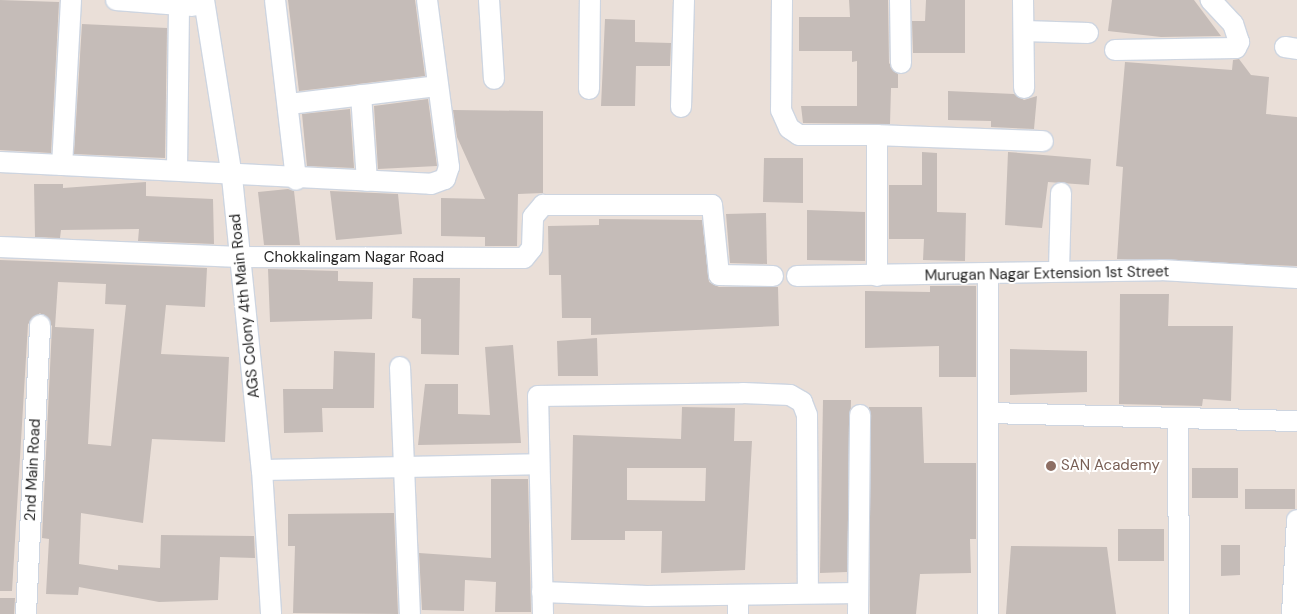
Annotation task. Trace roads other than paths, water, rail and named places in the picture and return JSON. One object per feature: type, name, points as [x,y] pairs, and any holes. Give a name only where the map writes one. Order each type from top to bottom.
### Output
[{"type":"street","points":[[62,166],[71,0]]},
{"type":"street","points":[[116,0],[179,6],[204,3]]},
{"type":"street","points":[[275,0],[289,104],[296,180]]},
{"type":"street","points":[[0,162],[177,170],[232,177],[296,180],[431,184],[445,179],[449,167],[427,0]]},
{"type":"street","points":[[489,0],[494,79]]},
{"type":"street","points":[[589,89],[590,0]]},
{"type":"street","points":[[681,106],[684,0]]},
{"type":"street","points":[[782,0],[781,110],[788,128],[799,135],[877,135],[1043,141]]},
{"type":"street","points":[[900,0],[900,63]]},
{"type":"street","points":[[1023,0],[1024,88]]},
{"type":"street","points":[[1115,50],[1236,48],[1239,42],[1233,24],[1211,0]]},
{"type":"street","name":"AGS Colony 4th Main Road","points":[[204,3],[232,177],[262,470],[271,614]]},
{"type":"street","points":[[177,170],[179,6]]},
{"type":"street","points":[[1024,31],[1088,32]]},
{"type":"street","points":[[289,104],[437,86]]},
{"type":"street","points":[[361,95],[367,181]]},
{"type":"street","points":[[877,135],[877,276]]},
{"type":"street","points":[[1059,271],[1061,193]]},
{"type":"street","name":"Chokkalingam Nagar Road","points":[[0,247],[240,257],[528,257],[533,217],[543,205],[712,205],[719,275],[773,276]]},
{"type":"street","name":"Murugan Nagar Extension 1st Street","points":[[797,276],[988,275],[1059,271],[1161,270],[1297,278]]},
{"type":"street","points":[[988,275],[988,614]]},
{"type":"street","name":"2nd Main Road","points":[[26,614],[40,325]]},
{"type":"street","points":[[400,367],[410,614]]},
{"type":"street","points":[[543,614],[538,464],[538,396],[790,395],[802,402],[807,414],[808,593]]},
{"type":"street","points":[[988,413],[1297,421]]},
{"type":"street","points":[[858,614],[860,415]]},
{"type":"street","points":[[1178,419],[1179,614]]},
{"type":"street","points":[[262,470],[538,464]]},
{"type":"street","points":[[1292,614],[1297,520]]},
{"type":"street","points":[[542,592],[648,605],[738,605],[808,593],[858,593]]},
{"type":"place","name":"SAN Academy","points":[[1051,466]]}]
